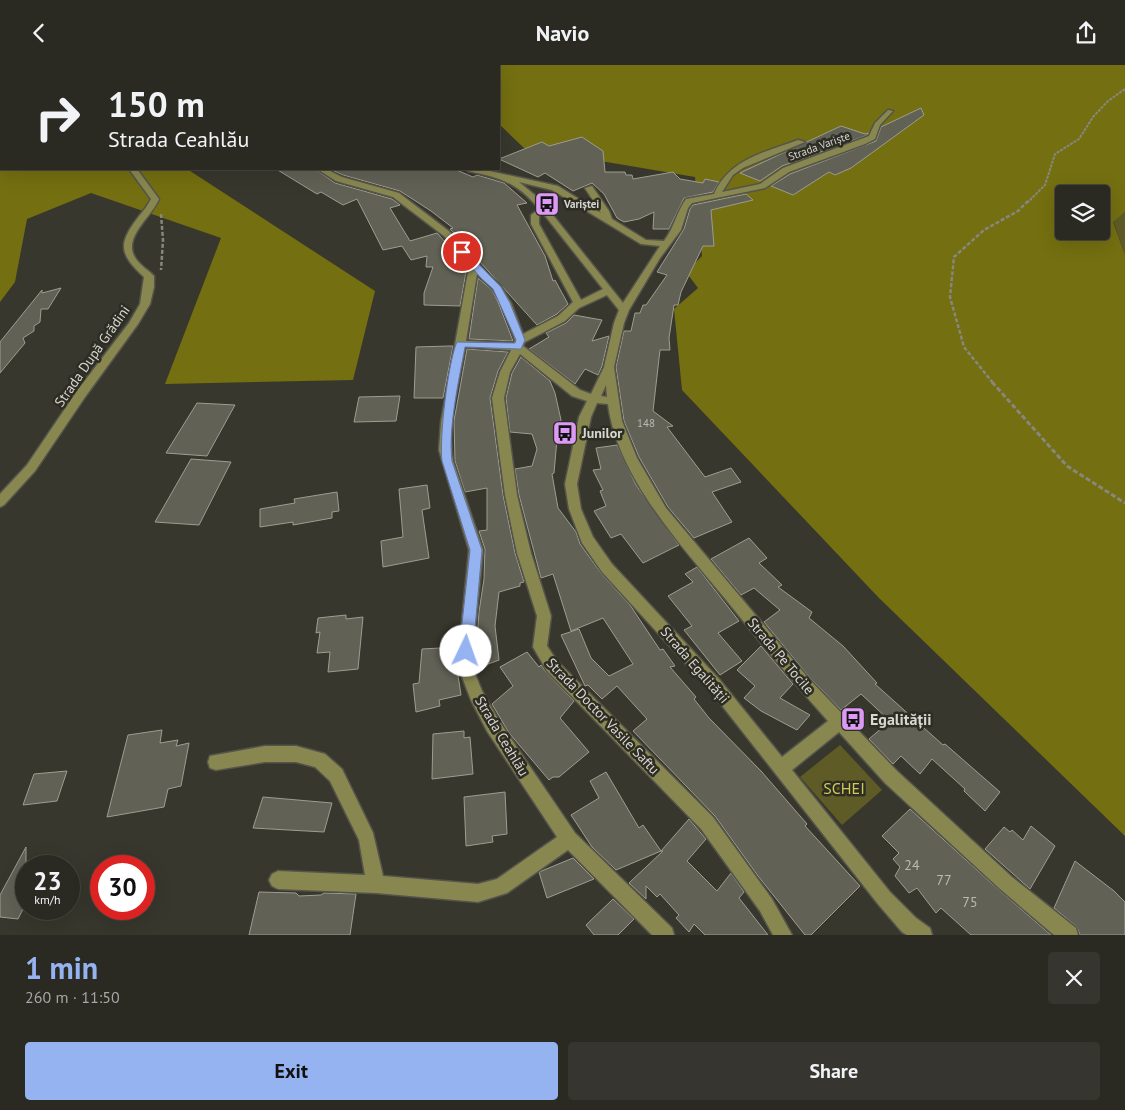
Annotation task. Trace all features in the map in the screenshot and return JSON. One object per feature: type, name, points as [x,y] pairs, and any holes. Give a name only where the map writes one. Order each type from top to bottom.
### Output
[{"type":"street","name":"Strada Variște","points":[[624,310],[656,257],[680,226],[686,204],[690,201],[770,183],[786,170],[872,137],[877,124],[890,111]]},
{"type":"street","name":"Strada Variște","points":[[717,195],[720,184],[728,175],[753,158],[781,151],[801,142]]},
{"type":"street","name":"Strada După Grădini","points":[[0,502],[31,468],[80,394],[133,324],[145,304],[149,287],[149,276],[133,262],[128,241],[131,233],[155,199],[134,170]]},
{"type":"street","points":[[323,170],[339,179],[396,195],[438,226],[484,276],[497,287],[506,303],[519,343],[576,393],[593,399],[614,401]]},
{"type":"street","points":[[475,170],[555,188],[644,242],[666,245]]},
{"type":"street","points":[[503,177],[519,185],[545,208],[624,310]]},
{"type":"street","points":[[589,187],[605,211],[608,221]]},
{"type":"street","points":[[545,208],[538,212],[535,224],[578,302],[576,307]]},
{"type":"street","name":"Strada Ceahlău","points":[[473,272],[450,403],[445,450],[476,550],[467,629],[466,669],[476,695],[493,726],[569,839],[664,935]]},
{"type":"street","points":[[460,344],[519,343],[563,317],[576,307],[609,290]]},
{"type":"street","name":"Strada Pe Tocile","points":[[624,310],[619,323],[609,367],[616,421],[631,459],[662,512],[804,684],[890,777],[1006,883],[1069,935]]},
{"type":"street","name":"Strada Doctor Vasile Saftu","points":[[519,343],[505,372],[498,399],[511,495],[524,553],[544,616],[540,647],[552,666],[707,823],[766,905],[783,935]]},
{"type":"street","name":"Strada Egalității","points":[[609,367],[585,417],[571,485],[575,509],[587,539],[607,568],[714,684],[884,899],[915,932]]},
{"type":"street","points":[[780,769],[839,722]]},
{"type":"street","points":[[216,762],[265,754],[296,754],[319,760],[336,775],[368,839],[376,884]]},
{"type":"street","points":[[278,880],[376,884],[478,893],[500,887],[569,839]]},
{"type":"path","points":[[1125,89],[1108,101],[1093,117],[1080,139],[1055,154],[1045,185],[1018,211],[984,230],[954,257],[950,297],[964,347],[1008,401],[1067,467],[1125,503]]},
{"type":"green space","points":[[1125,212],[1125,255],[1113,221]]},
{"type":"green space","name":"SCHEI","points":[[840,745],[882,790],[842,825],[800,777]]},
{"type":"shaded area","points":[[500,65],[1125,65],[1125,212],[1113,222],[1125,255],[1125,836],[879,598],[682,390],[674,309],[698,288],[686,272],[702,256],[695,177],[524,148],[500,125]]},
{"type":"shaded area","points":[[0,170],[189,170],[375,291],[353,380],[165,384],[221,238],[91,193],[27,219],[15,282],[0,302]]},
{"type":"building","points":[[921,108],[924,115],[851,168],[835,175],[829,172],[793,195],[771,186],[790,174],[876,141],[881,127]]},
{"type":"building","points":[[841,126],[865,134],[869,133],[868,135],[782,166],[760,181],[740,173]]},
{"type":"building","points":[[582,137],[603,151],[605,172],[625,172],[626,175],[632,175],[633,179],[673,172],[680,179],[703,183],[705,179],[719,182],[713,192],[684,198],[669,229],[653,229],[654,212],[639,219],[624,222],[617,218],[604,194],[592,183],[573,191],[545,173],[538,177],[500,159],[542,142],[549,146]]},
{"type":"building","points":[[278,170],[316,170],[335,183],[392,199],[400,205],[390,208],[410,241],[437,233],[470,269],[466,272],[460,306],[424,305],[424,293],[433,267],[426,267],[427,256],[411,260],[402,246],[383,250],[357,199],[343,205],[321,192],[317,194]]},
{"type":"building","points":[[332,170],[456,170],[473,177],[477,175],[504,183],[527,203],[517,205],[545,256],[553,281],[555,280],[568,304],[557,314],[537,325],[450,229],[453,228],[400,191],[343,175]]},
{"type":"building","points":[[746,194],[753,200],[711,210],[714,246],[703,246],[681,292],[678,305],[674,305],[669,338],[670,350],[660,350],[653,411],[673,426],[667,427],[705,477],[731,468],[741,482],[712,492],[732,522],[694,538],[668,507],[639,457],[624,421],[616,367],[624,331],[631,331],[635,313],[640,313],[643,305],[646,305],[667,275],[657,272],[684,229],[693,205]]},
{"type":"building","points":[[478,278],[492,290],[513,341],[469,339]]},
{"type":"building","points":[[61,288],[48,309],[41,309],[40,322],[34,326],[34,331],[23,338],[25,343],[0,373],[0,342],[42,290],[42,293]]},
{"type":"building","points":[[574,315],[602,320],[592,341],[609,336],[598,375],[585,369],[575,384],[529,349],[549,337],[546,333],[566,323]]},
{"type":"building","points":[[453,346],[443,398],[414,398],[416,347]]},
{"type":"building","points":[[467,349],[508,352],[498,371],[490,398],[503,495],[515,553],[524,582],[520,583],[520,586],[499,592],[495,626],[499,660],[475,669],[485,549],[479,531],[487,530],[487,488],[465,492],[455,461],[454,421]]},
{"type":"building","points":[[521,357],[550,381],[555,393],[561,420],[554,473],[552,474],[558,508],[576,532],[580,544],[601,573],[630,605],[660,650],[663,649],[675,666],[670,667],[696,697],[694,699],[709,718],[761,771],[807,824],[805,826],[860,886],[811,935],[805,935],[758,876],[715,816],[633,731],[647,719],[617,686],[602,699],[588,685],[585,686],[561,635],[579,629],[591,658],[609,676],[633,664],[603,618],[571,631],[553,574],[541,578],[519,495],[515,469],[532,466],[537,449],[532,434],[510,432],[506,398],[512,373]]},
{"type":"building","points":[[400,396],[396,421],[354,422],[359,397]]},
{"type":"building","points":[[197,403],[235,405],[207,456],[166,453]]},
{"type":"building","points":[[617,445],[636,485],[679,545],[643,563],[621,534],[611,538],[594,511],[606,506],[600,491],[603,490],[593,470],[601,469],[596,448]]},
{"type":"building","points":[[191,459],[231,462],[199,525],[155,522]]},
{"type":"building","points":[[427,485],[430,508],[422,510],[429,558],[383,567],[381,541],[403,537],[399,489]]},
{"type":"building","points":[[337,492],[339,511],[332,512],[332,518],[293,525],[293,522],[260,527],[260,509],[295,503],[294,499]]},
{"type":"building","points":[[749,538],[767,558],[759,563],[782,585],[778,587],[812,612],[809,618],[843,646],[877,683],[875,684],[943,745],[945,744],[1000,792],[985,811],[964,791],[965,789],[932,759],[920,774],[901,756],[893,764],[869,739],[890,721],[861,694],[841,710],[810,678],[764,622],[780,610],[754,588],[741,595],[711,559]]},
{"type":"building","points":[[697,567],[739,621],[718,633],[742,661],[720,675],[684,630],[692,626],[668,596],[693,582],[685,574]]},
{"type":"building","points":[[346,615],[346,619],[363,617],[358,669],[328,672],[330,652],[317,653],[320,632],[316,633],[318,618]]},
{"type":"building","points":[[761,646],[793,684],[780,698],[810,715],[797,730],[761,711],[744,698],[755,686],[737,670]]},
{"type":"building","points":[[458,647],[457,669],[461,695],[439,700],[440,706],[416,712],[413,684],[419,683],[422,649]]},
{"type":"building","points":[[527,652],[539,667],[541,665],[574,701],[560,718],[589,752],[559,777],[553,777],[549,780],[509,733],[492,704],[513,686],[500,667]]},
{"type":"building","points":[[162,730],[160,743],[178,740],[176,746],[189,743],[181,786],[168,789],[164,807],[107,817],[128,735]]},
{"type":"building","points":[[464,731],[464,738],[470,737],[473,774],[432,779],[433,734]]},
{"type":"building","points":[[67,771],[57,801],[23,805],[34,774]]},
{"type":"building","points":[[606,772],[639,828],[643,825],[661,851],[616,870],[592,847],[571,815],[599,798],[590,781]]},
{"type":"building","points":[[505,792],[507,834],[492,836],[493,842],[466,846],[464,797]]},
{"type":"building","points":[[263,797],[332,803],[324,832],[253,828]]},
{"type":"building","points":[[910,809],[1051,935],[971,935],[941,908],[936,913],[917,888],[909,893],[895,876],[900,867],[893,859],[899,853],[882,836]]},
{"type":"building","points":[[689,819],[706,839],[687,861],[717,891],[731,873],[744,892],[739,898],[768,935],[705,935],[694,924],[689,932],[676,918],[679,915],[660,894],[657,897],[646,886],[646,899],[629,883],[663,851],[661,851]]},
{"type":"building","points":[[1031,826],[1055,846],[1030,889],[985,849],[1004,827],[1010,832],[1012,830],[1023,840]]},
{"type":"building","points":[[26,847],[26,855],[22,855]]},
{"type":"building","points":[[573,858],[594,879],[547,898],[539,872]]},
{"type":"building","points":[[1075,861],[1114,891],[1125,902],[1125,935],[1080,935],[1077,927],[1054,908]]},
{"type":"building","points":[[15,867],[15,919],[0,917],[0,895]]},
{"type":"building","points":[[259,892],[296,893],[299,896],[321,895],[324,893],[356,894],[350,935],[249,935]]},
{"type":"building","points":[[613,899],[634,919],[618,935],[594,935],[586,925]]},
{"type":"place","name":"Variștei","points":[[547,204]]},
{"type":"place","name":"Junilor","points":[[565,433]]},
{"type":"place","name":"Egalității","points":[[853,719]]},
{"type":"route","points":[[462,252],[497,287],[506,303],[520,340],[518,347],[460,344],[460,353],[453,384],[445,450],[476,550],[466,651]]}]
